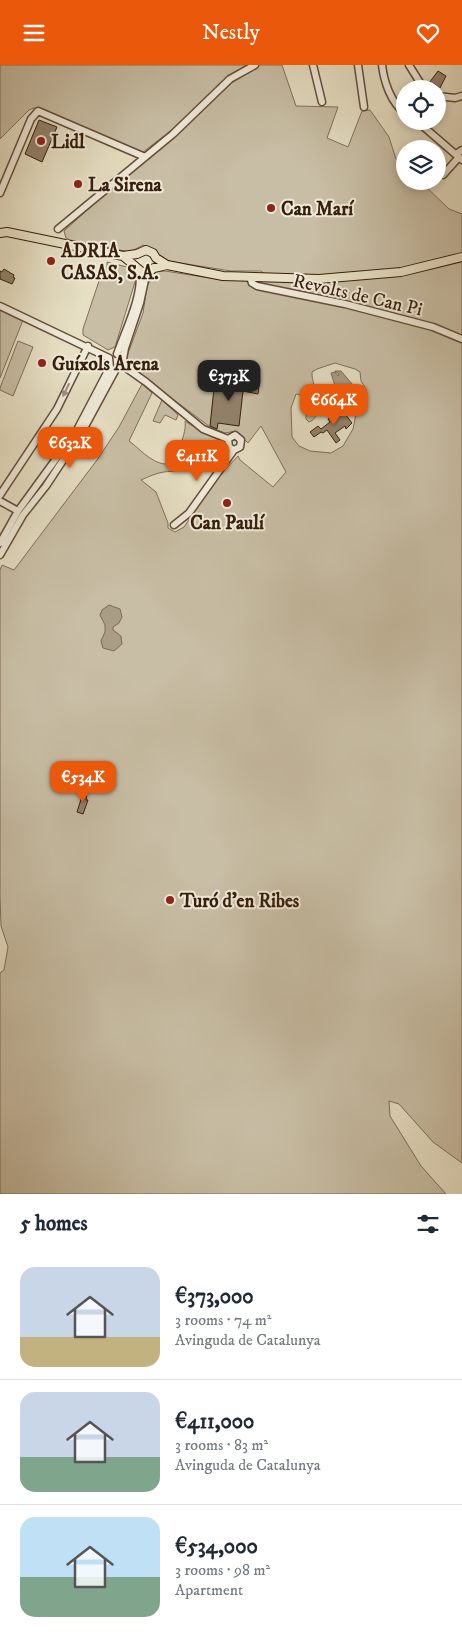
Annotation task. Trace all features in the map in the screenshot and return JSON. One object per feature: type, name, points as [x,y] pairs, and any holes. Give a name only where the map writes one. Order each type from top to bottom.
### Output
[{"type":"main road","points":[[2,231],[123,256],[137,254],[146,250],[166,265],[223,276],[319,279],[401,272],[462,257]]},
{"type":"main road","points":[[137,254],[137,267]]},
{"type":"main road","points":[[123,256],[137,267],[151,270],[166,265]]},
{"type":"main road","points":[[151,270],[156,259]]},
{"type":"street","points":[[58,229],[192,117],[230,79],[255,65]]},
{"type":"street","points":[[313,65],[322,102]]},
{"type":"street","points":[[358,65],[364,107]]},
{"type":"street","points":[[382,65],[383,73],[396,105]]},
{"type":"street","points":[[409,65],[418,80]]},
{"type":"street","points":[[446,97],[462,96]]},
{"type":"street","points":[[0,193],[31,119],[38,111],[145,157]]},
{"type":"street","points":[[428,130],[459,157]]},
{"type":"street","points":[[446,172],[459,157],[462,150]]},
{"type":"street","points":[[0,543],[18,511],[77,430],[118,363],[140,278],[137,267]]},
{"type":"street","points":[[0,555],[23,515],[46,486],[84,430],[118,363],[151,270]]},
{"type":"street","name":"Revolts de Can Pi","points":[[250,277],[252,283],[257,286],[345,304],[433,327],[462,339]]},
{"type":"street","points":[[0,305],[88,346],[118,363],[146,382],[203,429],[228,439]]},
{"type":"street","points":[[0,495],[57,409],[88,346]]},
{"type":"street","points":[[174,525],[189,513],[234,450],[240,447],[241,440],[235,435],[228,439]]},
{"type":"street","points":[[228,439],[229,447],[234,450]]},
{"type":"street","points":[[0,501],[18,511]]},
{"type":"shaded area","points":[[0,65],[247,65],[226,78],[182,122],[143,152],[34,108],[29,110],[0,139]]},
{"type":"shaded area","points":[[257,65],[282,65],[296,106],[338,107],[327,138],[348,147],[362,111],[370,110],[389,137],[396,159],[396,190],[429,190],[449,209],[462,214],[462,1163],[433,1142],[399,1104],[389,1101],[390,1116],[421,1166],[446,1194],[0,1194],[0,973],[4,970],[8,947],[1,926],[0,896],[0,570],[2,565],[14,570],[97,460],[119,427],[142,384],[152,393],[129,441],[142,452],[157,462],[168,464],[175,456],[181,444],[185,421],[220,440],[226,454],[222,461],[207,469],[172,471],[152,475],[141,480],[156,492],[168,523],[168,528],[175,532],[184,527],[213,483],[238,456],[240,460],[273,487],[286,472],[261,426],[248,443],[236,431],[225,433],[210,427],[129,366],[127,356],[143,313],[147,286],[155,272],[165,271],[222,280],[273,281],[261,271],[231,271],[161,260],[155,250],[143,245],[130,252],[70,240],[66,238],[64,231],[233,78]],"holes":[[[335,363],[360,372],[361,381],[366,389],[364,406],[356,414],[353,429],[343,446],[331,453],[310,451],[299,446],[292,437],[291,408],[296,394],[301,395],[306,402],[306,419],[309,422],[315,418],[321,402],[312,379],[312,372]]]},
{"type":"shaded area","points":[[107,262],[131,268],[135,273],[135,282],[115,347],[108,350],[83,335],[83,329],[101,275],[107,271]]},
{"type":"shaded area","points":[[0,310],[23,320],[0,378]]},
{"type":"shaded area","points":[[18,341],[33,347],[13,396],[0,390],[0,388]]},
{"type":"shaded area","points":[[335,371],[341,371],[353,385],[350,392],[344,393],[335,386],[331,373],[335,372],[338,376],[339,374]]},
{"type":"shaded area","points":[[162,400],[178,415],[176,420],[165,415],[160,423],[153,421]]},
{"type":"shaded area","points":[[109,605],[120,609],[122,617],[119,623],[113,627],[113,630],[121,636],[122,644],[114,651],[103,648],[101,641],[105,632],[105,625],[100,615],[102,610]]},
{"type":"building","points":[[438,71],[446,76],[444,80],[431,80]]},
{"type":"building","name":"Lidl","points":[[39,120],[57,127],[42,162],[25,154]]},
{"type":"building","points":[[4,269],[14,275],[13,277],[15,278],[12,284],[0,279],[0,271],[2,272]]},
{"type":"building","points":[[215,379],[259,385],[258,394],[243,391],[239,426],[218,423],[217,429],[210,426]]},
{"type":"building","points":[[342,410],[352,423],[346,429],[345,426],[335,433],[340,440],[336,443],[327,430],[314,437],[310,432],[318,426],[321,429],[330,422],[328,419]]},
{"type":"building","points":[[84,790],[87,792],[86,800],[88,800],[83,814],[77,812]]},
{"type":"place","name":"Lidl","points":[[41,141]]},
{"type":"place","name":"La Sirena","points":[[78,184]]},
{"type":"place","name":"Can Marí","points":[[271,208]]},
{"type":"place","name":"ADRIA CASAS, S.A.","points":[[51,261]]},
{"type":"place","name":"Guíxols Arena","points":[[42,363]]},
{"type":"place","name":"Can Paulí","points":[[227,503]]},
{"type":"place","name":"Turó d'en Ribes","points":[[170,900]]}]
